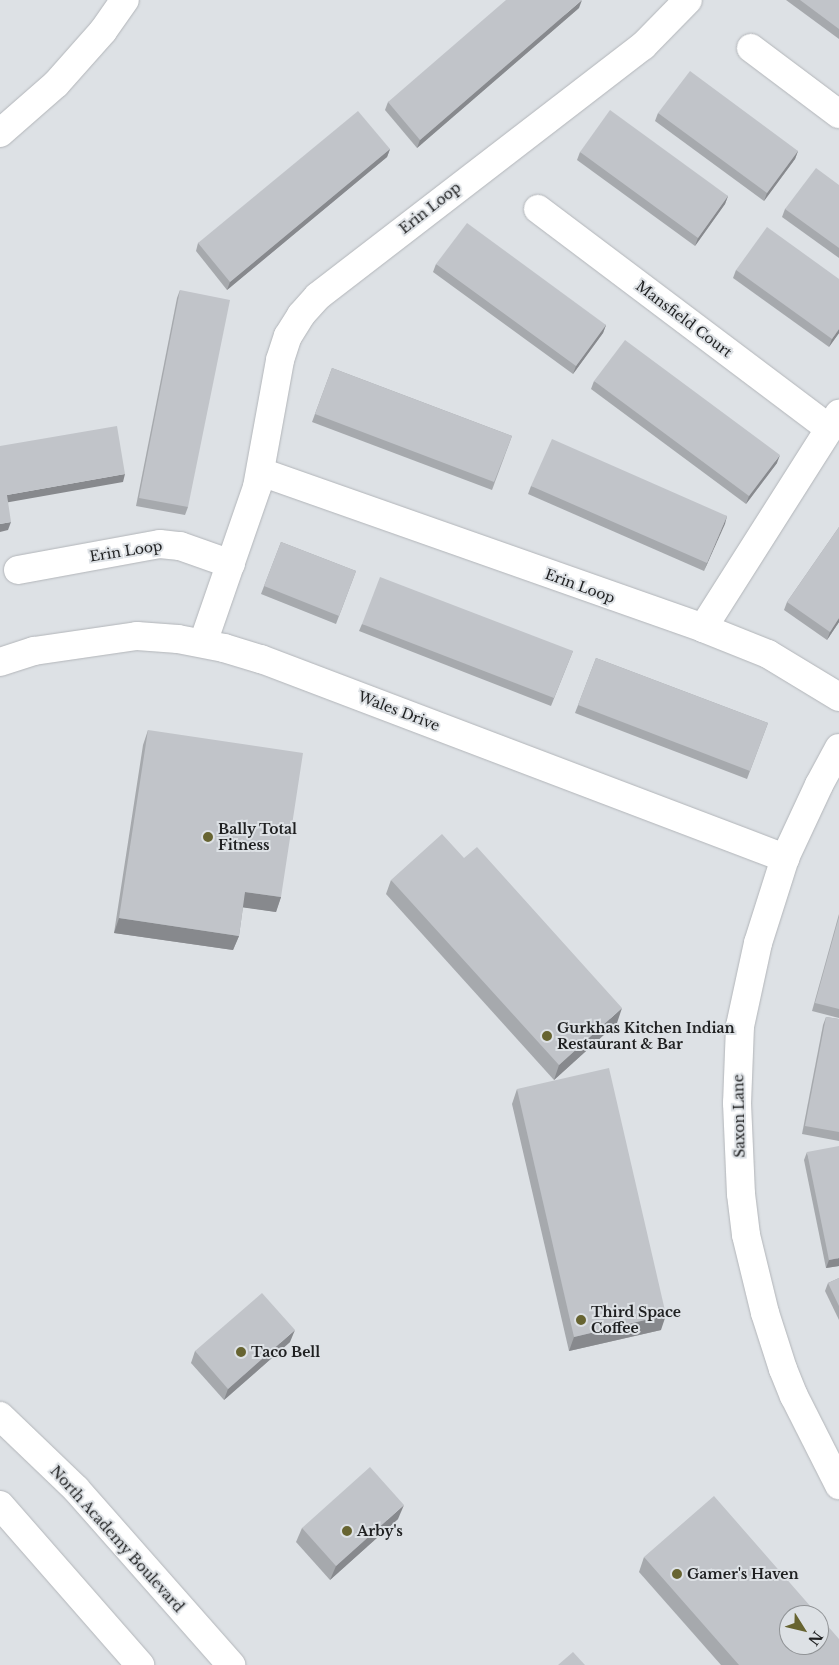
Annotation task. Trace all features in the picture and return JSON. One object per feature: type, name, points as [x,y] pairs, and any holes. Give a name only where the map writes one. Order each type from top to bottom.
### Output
[{"type":"main road","points":[[0,133],[56,84],[103,31],[125,0]]},
{"type":"main road","name":"Erin Loop","points":[[202,643],[231,564],[261,472],[282,354],[294,324],[309,304],[434,205],[643,46],[688,0]]},
{"type":"main road","points":[[751,48],[839,114]]},
{"type":"main road","name":"Mansfield Court","points":[[538,209],[834,421]]},
{"type":"main road","points":[[703,628],[834,421]]},
{"type":"main road","name":"Erin Loop","points":[[261,472],[703,628],[768,654],[839,697]]},
{"type":"main road","name":"Erin Loop","points":[[18,570],[160,544],[180,546],[231,564]]},
{"type":"main road","name":"Wales Drive","points":[[0,662],[34,651],[113,638],[155,636],[202,643],[261,659],[785,858]]},
{"type":"main road","name":"Saxon Lane","points":[[839,748],[819,785],[785,858],[758,943],[740,1026],[737,1103],[741,1194],[746,1235],[753,1267],[782,1369],[839,1485]]},
{"type":"main road","name":"North Academy Boulevard","points":[[0,1416],[76,1489],[230,1665]]},
{"type":"main road","points":[[0,1505],[140,1665]]},
{"type":"building","points":[[506,0],[582,0],[420,140],[388,102]]},
{"type":"building","points":[[800,0],[839,0],[839,29]]},
{"type":"building","points":[[690,71],[798,151],[767,193],[658,113]]},
{"type":"building","points":[[610,110],[728,196],[698,238],[580,152]]},
{"type":"building","points":[[358,111],[390,149],[230,282],[198,243]]},
{"type":"building","points":[[816,168],[839,185],[839,248],[785,209]]},
{"type":"building","points":[[467,223],[606,325],[576,366],[436,264]]},
{"type":"building","points":[[767,227],[839,279],[839,329],[832,339],[736,270]]},
{"type":"building","points":[[180,290],[230,300],[188,507],[139,498]]},
{"type":"building","points":[[625,340],[780,455],[749,496],[594,381]]},
{"type":"building","points":[[332,368],[512,436],[494,482],[315,414]]},
{"type":"building","points":[[117,426],[125,474],[7,495],[11,522],[0,524],[0,446]]},
{"type":"building","points":[[552,439],[727,516],[707,563],[531,486]]},
{"type":"building","points":[[839,527],[839,618],[830,632],[787,602]]},
{"type":"building","points":[[281,542],[356,571],[339,616],[264,586]]},
{"type":"building","points":[[380,577],[573,651],[554,698],[362,624]]},
{"type":"building","points":[[596,658],[768,723],[750,771],[578,705]]},
{"type":"building","name":"Bally Total Fitness","points":[[148,730],[303,753],[281,897],[245,892],[239,936],[119,918]]},
{"type":"building","points":[[442,834],[464,858],[477,847],[622,1008],[559,1065],[391,880]]},
{"type":"building","points":[[839,917],[839,1009],[815,1003]]},
{"type":"building","points":[[826,1017],[839,1019],[839,1132],[805,1126]]},
{"type":"building","points":[[609,1068],[666,1315],[574,1337],[517,1089]]},
{"type":"building","points":[[839,1146],[839,1258],[829,1260],[807,1152]]},
{"type":"building","points":[[839,1278],[839,1306],[828,1283]]},
{"type":"building","name":"Taco Bell","points":[[262,1293],[295,1330],[228,1389],[195,1351]]},
{"type":"building","name":"Arby's","points":[[370,1467],[404,1505],[336,1566],[302,1528]]},
{"type":"building","points":[[714,1496],[809,1605],[779,1605],[779,1655],[829,1655],[829,1628],[839,1639],[839,1665],[739,1665],[644,1557]]},
{"type":"building","points":[[573,1652],[585,1665],[558,1665]]},
{"type":"place","name":"Bally Total Fitness","points":[[208,837]]},
{"type":"place","name":"Gurkhas Kitchen Indian Restaurant & Bar","points":[[547,1036]]},
{"type":"place","name":"Third Space Coffee","points":[[581,1320]]},
{"type":"place","name":"Taco Bell","points":[[241,1352]]},
{"type":"place","name":"Arby's","points":[[347,1531]]},
{"type":"place","name":"Gamer's Haven","points":[[677,1574]]}]
